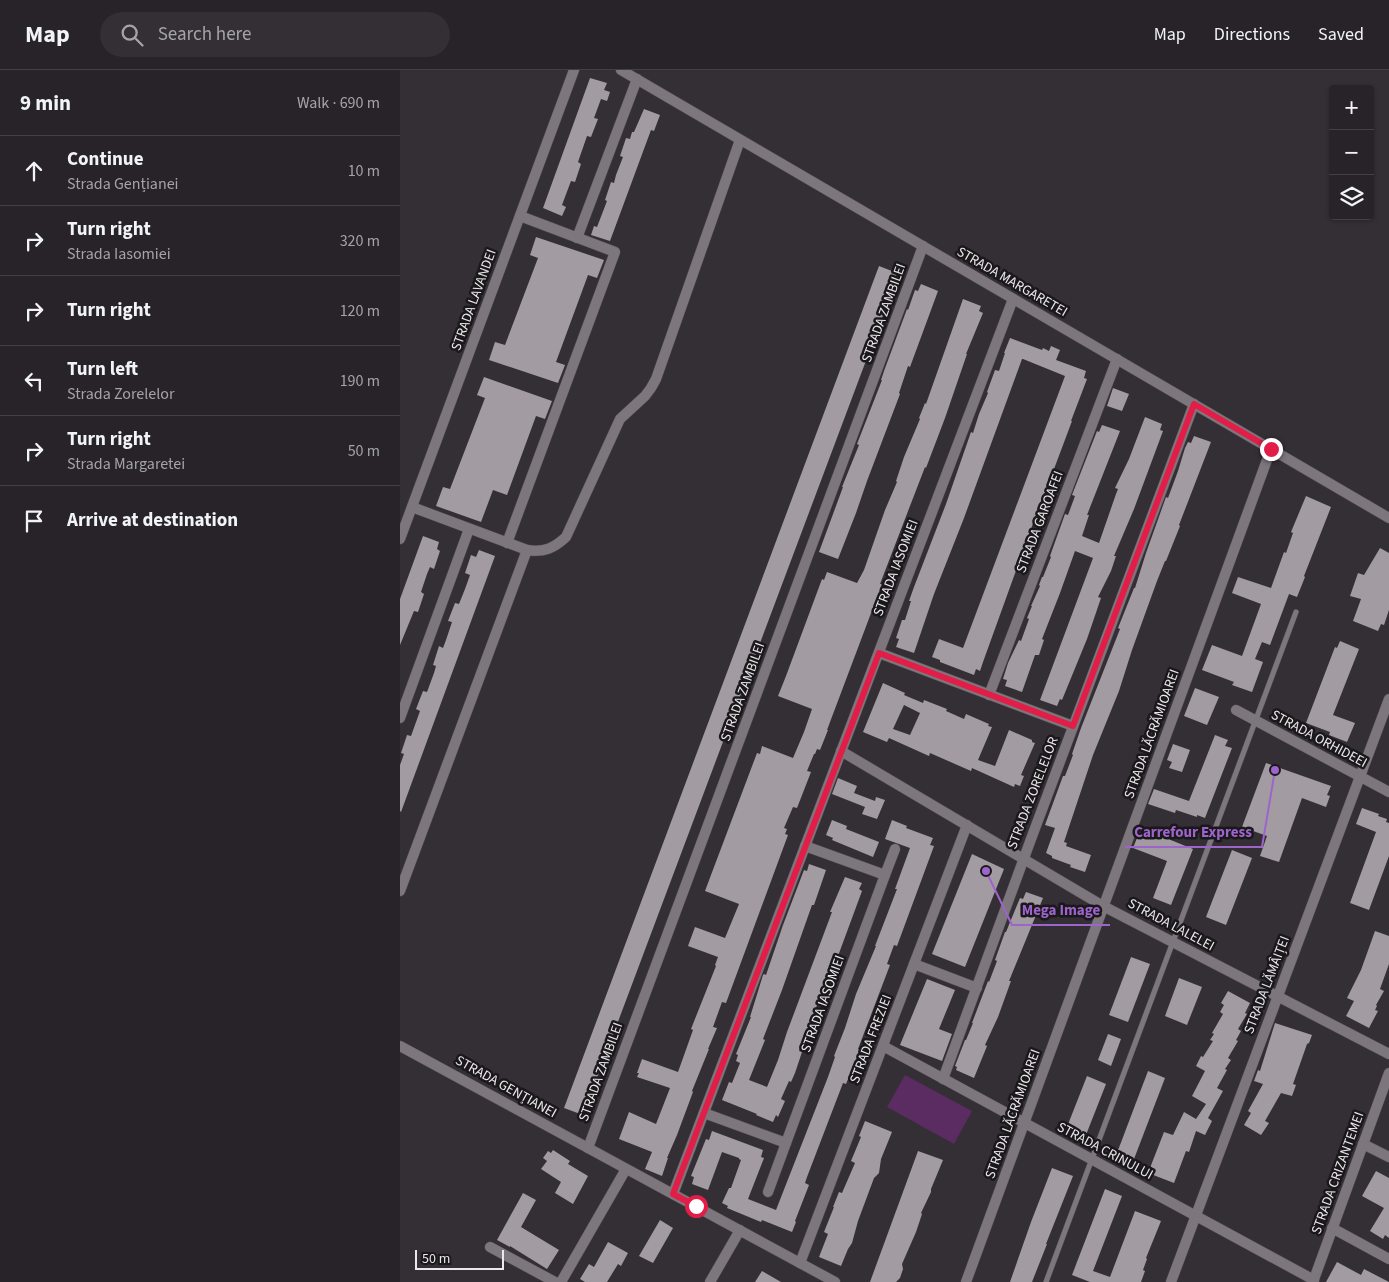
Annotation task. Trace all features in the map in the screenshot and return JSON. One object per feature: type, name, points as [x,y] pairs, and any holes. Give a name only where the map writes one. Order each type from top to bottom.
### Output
[{"type":"street","name":"STRADA LAVANDEI","points":[[400,539],[574,70]]},
{"type":"street","name":"STRADA MARGARETEI","points":[[621,70],[1389,518]]},
{"type":"street","points":[[577,238],[637,79]]},
{"type":"street","points":[[412,507],[527,550],[538,552],[550,549],[566,537],[620,419],[645,396],[656,379],[740,140]]},
{"type":"street","points":[[507,542],[615,252],[520,216]]},
{"type":"street","name":"STRADA ZAMBILEI","points":[[588,1148],[923,246]]},
{"type":"street","name":"STRADA IASOMIEI","points":[[673,1194],[1013,299]]},
{"type":"street","name":"STRADA GAROAFEI","points":[[990,695],[1117,359]]},
{"type":"street","name":"STRADA ZORELELOR","points":[[944,1080],[1024,858],[1194,404]]},
{"type":"street","name":"STRADA LĂCRĂMIOAREI","points":[[966,1282],[1271,449]]},
{"type":"street","points":[[400,718],[469,528]]},
{"type":"street","points":[[400,890],[527,550]]},
{"type":"street","points":[[879,653],[1073,726]]},
{"type":"street","name":"STRADA LĂMÂIȚEI","points":[[1171,1282],[1389,698]]},
{"type":"street","name":"STRADA ORHIDEEI","points":[[1236,710],[1389,792]]},
{"type":"street","name":"STRADA LALELEI","points":[[841,751],[1104,906],[1389,1054]]},
{"type":"street","name":"STRADA FREZIEI","points":[[800,1263],[967,825]]},
{"type":"street","points":[[805,846],[885,875]]},
{"type":"street","name":"STRADA IASOMIEI","points":[[768,1192],[895,849]]},
{"type":"street","points":[[914,964],[977,988]]},
{"type":"street","name":"STRADA GENȚIANEI","points":[[400,1046],[835,1282]]},
{"type":"street","name":"STRADA CRINULUI","points":[[883,1046],[1313,1281]]},
{"type":"street","name":"STRADA CRIZANTEMEI","points":[[1313,1281],[1389,1073]]},
{"type":"street","points":[[704,1113],[786,1143]]},
{"type":"street","points":[[1363,1144],[1389,1158]]},
{"type":"street","points":[[561,1282],[626,1168]]},
{"type":"street","points":[[1332,1228],[1389,1259]]},
{"type":"street","points":[[710,1282],[740,1230]]},
{"type":"street","points":[[490,1246],[556,1282]]},
{"type":"lane","points":[[1046,1282],[1296,612]]},
{"type":"shaded area","points":[[905,1075],[972,1111],[954,1144],[887,1107]]},
{"type":"building","points":[[590,78],[607,83],[604,90],[610,92],[607,101],[601,99],[594,118],[598,119],[591,137],[587,136],[578,162],[581,164],[575,182],[571,181],[562,205],[566,207],[562,216],[543,208]]},
{"type":"building","points":[[644,109],[660,115],[654,131],[651,130],[610,241],[591,235],[594,226],[597,227],[607,201],[605,200],[611,182],[614,183],[623,157],[620,156],[626,138],[630,139]]},
{"type":"building","points":[[536,237],[604,260],[597,278],[588,275],[556,362],[565,365],[558,383],[489,360],[495,342],[505,345],[538,258],[530,255]]},
{"type":"building","points":[[879,266],[897,273],[886,301],[888,302],[583,1115],[564,1108]]},
{"type":"building","points":[[921,284],[938,291],[910,367],[908,366],[900,394],[838,559],[819,552],[907,309],[915,290],[918,291]]},
{"type":"building","points":[[963,299],[981,306],[979,311],[983,313],[966,354],[926,468],[880,584],[882,584],[828,730],[820,750],[817,749],[807,771],[811,772],[797,808],[793,807],[784,828],[787,829],[785,834],[788,835],[726,1003],[722,1002],[713,1027],[717,1028],[667,1158],[662,1176],[645,1169],[652,1152],[619,1139],[629,1112],[656,1124],[670,1088],[637,1077],[639,1073],[637,1073],[642,1059],[678,1072],[693,1030],[691,1029],[718,957],[688,946],[695,927],[725,938],[739,904],[705,891],[757,753],[760,754],[762,746],[793,758],[812,709],[778,696],[822,579],[824,580],[827,572],[857,583],[864,570]]},
{"type":"building","points":[[1010,338],[1042,350],[1043,348],[1049,351],[1051,346],[1060,350],[1056,360],[1086,371],[1084,378],[1087,379],[980,671],[976,669],[974,675],[932,657],[939,639],[963,648],[1065,376],[1022,359],[934,594],[914,653],[896,647],[899,639],[896,638],[902,620],[905,620],[911,601],[909,601],[971,432],[973,433],[995,370],[999,371]]},
{"type":"building","points":[[484,377],[552,401],[545,419],[536,416],[507,495],[493,490],[481,522],[436,506],[443,487],[450,489],[485,398],[477,395]]},
{"type":"building","points":[[1113,388],[1129,394],[1122,411],[1107,406]]},
{"type":"building","points":[[1145,417],[1162,424],[1160,430],[1163,431],[1114,556],[1116,556],[1111,571],[1098,597],[1101,598],[1087,639],[1062,700],[1060,699],[1057,706],[1040,700],[1093,558],[1075,551],[1042,639],[1044,640],[1039,655],[1035,655],[1022,692],[1005,686],[1007,680],[1003,679],[1008,663],[1019,640],[1021,641],[1029,619],[1027,618],[1031,606],[1051,557],[1065,514],[1068,515],[1075,496],[1072,495],[1097,431],[1099,432],[1102,425],[1120,431],[1087,515],[1089,515],[1082,536],[1099,543],[1118,489],[1115,488],[1129,459]]},
{"type":"building","points":[[1194,436],[1211,442],[1180,526],[1157,581],[1119,691],[1093,755],[1064,842],[1067,843],[1066,846],[1091,855],[1085,872],[1070,867],[1071,865],[1052,858],[1052,856],[1046,853],[1055,828],[1045,825],[1120,629],[1118,628],[1135,588],[1166,497],[1168,498],[1185,448],[1188,442],[1191,443]]},
{"type":"building","points":[[1306,496],[1331,507],[1297,597],[1289,594],[1270,645],[1262,642],[1255,659],[1263,662],[1252,692],[1232,685],[1234,682],[1202,670],[1212,645],[1242,656],[1261,604],[1232,593],[1238,577],[1271,588],[1284,552],[1286,553],[1293,533],[1291,532]]},
{"type":"building","points":[[423,536],[439,542],[437,549],[440,551],[434,569],[430,567],[427,574],[421,592],[424,594],[418,612],[414,611],[400,645],[400,599]]},
{"type":"building","points":[[1380,548],[1389,553],[1389,610],[1384,625],[1381,624],[1378,631],[1353,621],[1361,599],[1350,596],[1358,573],[1364,575]]},
{"type":"building","points":[[479,550],[495,556],[401,812],[400,765],[404,754],[401,753],[407,735],[411,736],[420,711],[416,709],[423,691],[427,692],[434,673],[436,666],[433,665],[439,646],[443,648],[446,640],[452,622],[448,621],[455,603],[459,604],[470,575],[465,573],[471,555],[476,557]]},
{"type":"building","points":[[1340,641],[1359,649],[1333,715],[1355,723],[1347,742],[1329,735],[1330,732],[1306,723],[1335,647],[1337,648]]},
{"type":"building","points":[[883,683],[905,693],[904,695],[923,703],[924,700],[947,709],[946,711],[964,719],[966,714],[989,724],[988,726],[992,727],[978,760],[995,766],[1009,730],[1035,743],[1021,775],[1024,776],[1020,786],[1015,784],[1014,787],[972,768],[971,771],[930,753],[929,756],[889,738],[887,742],[863,732]],"holes":[[[904,705],[920,713],[910,735],[893,729]]]},
{"type":"building","points":[[1195,688],[1219,697],[1207,725],[1184,716]]},
{"type":"building","points":[[1215,735],[1228,740],[1225,746],[1232,748],[1205,818],[1176,810],[1175,813],[1148,804],[1154,789],[1189,801]]},
{"type":"building","points":[[1173,744],[1190,750],[1182,772],[1169,768],[1172,762],[1167,760]]},
{"type":"building","points":[[1266,763],[1331,786],[1327,795],[1330,796],[1326,807],[1302,798],[1279,862],[1260,856],[1267,836],[1242,827]]},
{"type":"building","points":[[838,778],[857,786],[854,793],[875,801],[876,797],[885,800],[877,819],[862,814],[865,807],[832,794]]},
{"type":"building","points":[[1362,808],[1379,814],[1378,816],[1387,819],[1386,822],[1389,823],[1389,856],[1369,910],[1350,903],[1376,832],[1356,824]]},
{"type":"building","points":[[832,820],[847,826],[846,829],[879,842],[873,857],[832,840],[833,838],[826,835]]},
{"type":"building","points":[[892,820],[907,826],[906,828],[933,838],[930,845],[934,846],[897,946],[894,945],[887,964],[890,965],[858,1049],[860,1050],[846,1084],[843,1083],[807,1177],[805,1183],[809,1185],[792,1232],[727,1208],[728,1206],[722,1203],[729,1188],[731,1188],[741,1160],[739,1158],[722,1152],[708,1190],[692,1184],[694,1177],[691,1176],[706,1139],[709,1140],[712,1131],[763,1150],[761,1157],[764,1158],[748,1199],[776,1210],[828,1077],[856,994],[876,946],[910,848],[885,839]]},
{"type":"building","points":[[1141,828],[1193,849],[1171,905],[1153,898],[1167,861],[1133,848]]},
{"type":"building","points":[[1232,850],[1252,858],[1226,925],[1206,917]]},
{"type":"building","points":[[972,854],[1004,869],[965,967],[932,954]]},
{"type":"building","points":[[809,864],[826,870],[749,1080],[767,1087],[832,912],[830,912],[845,877],[862,883],[859,889],[862,891],[838,956],[835,955],[828,975],[831,976],[812,1017],[815,1018],[809,1034],[806,1033],[799,1051],[802,1052],[795,1073],[781,1099],[785,1101],[778,1117],[776,1115],[773,1122],[722,1100],[729,1082],[732,1083],[740,1063],[736,1061],[738,1055],[736,1054],[751,1017],[763,975],[766,975],[804,870],[807,871]]},
{"type":"building","points":[[1026,892],[1043,898],[1009,981],[1011,981],[974,1078],[956,1070],[957,1067],[955,1066],[997,961],[995,960],[1005,932],[1020,898],[1023,899]]},
{"type":"building","points":[[1375,931],[1389,936],[1389,964],[1380,989],[1384,991],[1376,1005],[1375,1010],[1378,1011],[1369,1028],[1346,1016],[1354,1001],[1347,998],[1361,970]]},
{"type":"building","points":[[1131,957],[1150,964],[1128,1022],[1109,1015]]},
{"type":"building","points":[[1179,978],[1202,987],[1187,1025],[1165,1016]]},
{"type":"building","points":[[927,979],[955,990],[939,1029],[952,1034],[942,1061],[900,1045]]},
{"type":"building","points":[[1228,991],[1250,1003],[1245,1013],[1247,1014],[1238,1029],[1241,1031],[1236,1040],[1238,1041],[1228,1058],[1231,1060],[1217,1088],[1223,1091],[1208,1118],[1212,1121],[1205,1135],[1196,1131],[1189,1152],[1186,1151],[1174,1183],[1148,1173],[1164,1132],[1173,1135],[1184,1112],[1196,1119],[1206,1104],[1192,1096],[1205,1071],[1196,1066],[1213,1041],[1210,1040],[1214,1034],[1212,1033],[1223,1014],[1220,1012],[1224,1005],[1221,1003]]},
{"type":"building","points":[[1275,1023],[1312,1035],[1293,1084],[1296,1085],[1292,1096],[1281,1093],[1265,1121],[1269,1123],[1261,1135],[1244,1125],[1251,1113],[1248,1111],[1263,1084],[1254,1081],[1258,1070],[1260,1071]]},
{"type":"building","points":[[1108,1034],[1121,1039],[1111,1066],[1098,1060]]},
{"type":"building","points":[[1148,1071],[1165,1078],[1134,1159],[1117,1153]]},
{"type":"building","points":[[1087,1076],[1106,1084],[1084,1140],[1065,1132]]},
{"type":"building","points":[[865,1121],[892,1132],[881,1159],[879,1173],[874,1178],[852,1243],[841,1266],[819,1257],[828,1234],[824,1232],[833,1207],[839,1192],[842,1193],[855,1163],[851,1161],[861,1137],[859,1136]]},
{"type":"building","points":[[553,1150],[570,1161],[568,1164],[588,1176],[573,1204],[555,1193],[561,1182],[541,1169],[547,1161],[543,1158],[548,1151],[551,1153]]},
{"type":"building","points":[[918,1151],[943,1160],[902,1264],[903,1269],[900,1278],[896,1282],[870,1282]]},
{"type":"building","points":[[1052,1168],[1073,1176],[1032,1282],[1010,1282],[1031,1222]]},
{"type":"building","points":[[1376,1171],[1389,1178],[1389,1238],[1385,1235],[1383,1239],[1370,1231],[1384,1208],[1362,1196]]},
{"type":"building","points":[[1105,1189],[1122,1196],[1093,1271],[1110,1277],[1135,1211],[1161,1221],[1146,1258],[1143,1270],[1145,1271],[1141,1282],[1090,1282],[1072,1275]]},
{"type":"building","points":[[523,1193],[536,1200],[521,1227],[559,1250],[547,1269],[497,1240]]},
{"type":"building","points":[[660,1220],[673,1228],[653,1263],[639,1256]]},
{"type":"building","points":[[608,1242],[628,1253],[621,1266],[618,1264],[607,1282],[585,1282],[580,1279],[589,1264],[594,1267]]},
{"type":"building","points":[[1337,1262],[1361,1275],[1364,1269],[1389,1282],[1326,1282]]},
{"type":"building","points":[[762,1271],[781,1282],[755,1282]]},
{"type":"place","name":"Carrefour Express","points":[[1275,770]]},
{"type":"place","name":"Mega Image","points":[[986,871]]},
{"type":"route","points":[[696,1206],[673,1194],[879,653],[1073,726],[1194,404],[1271,449]]}]
